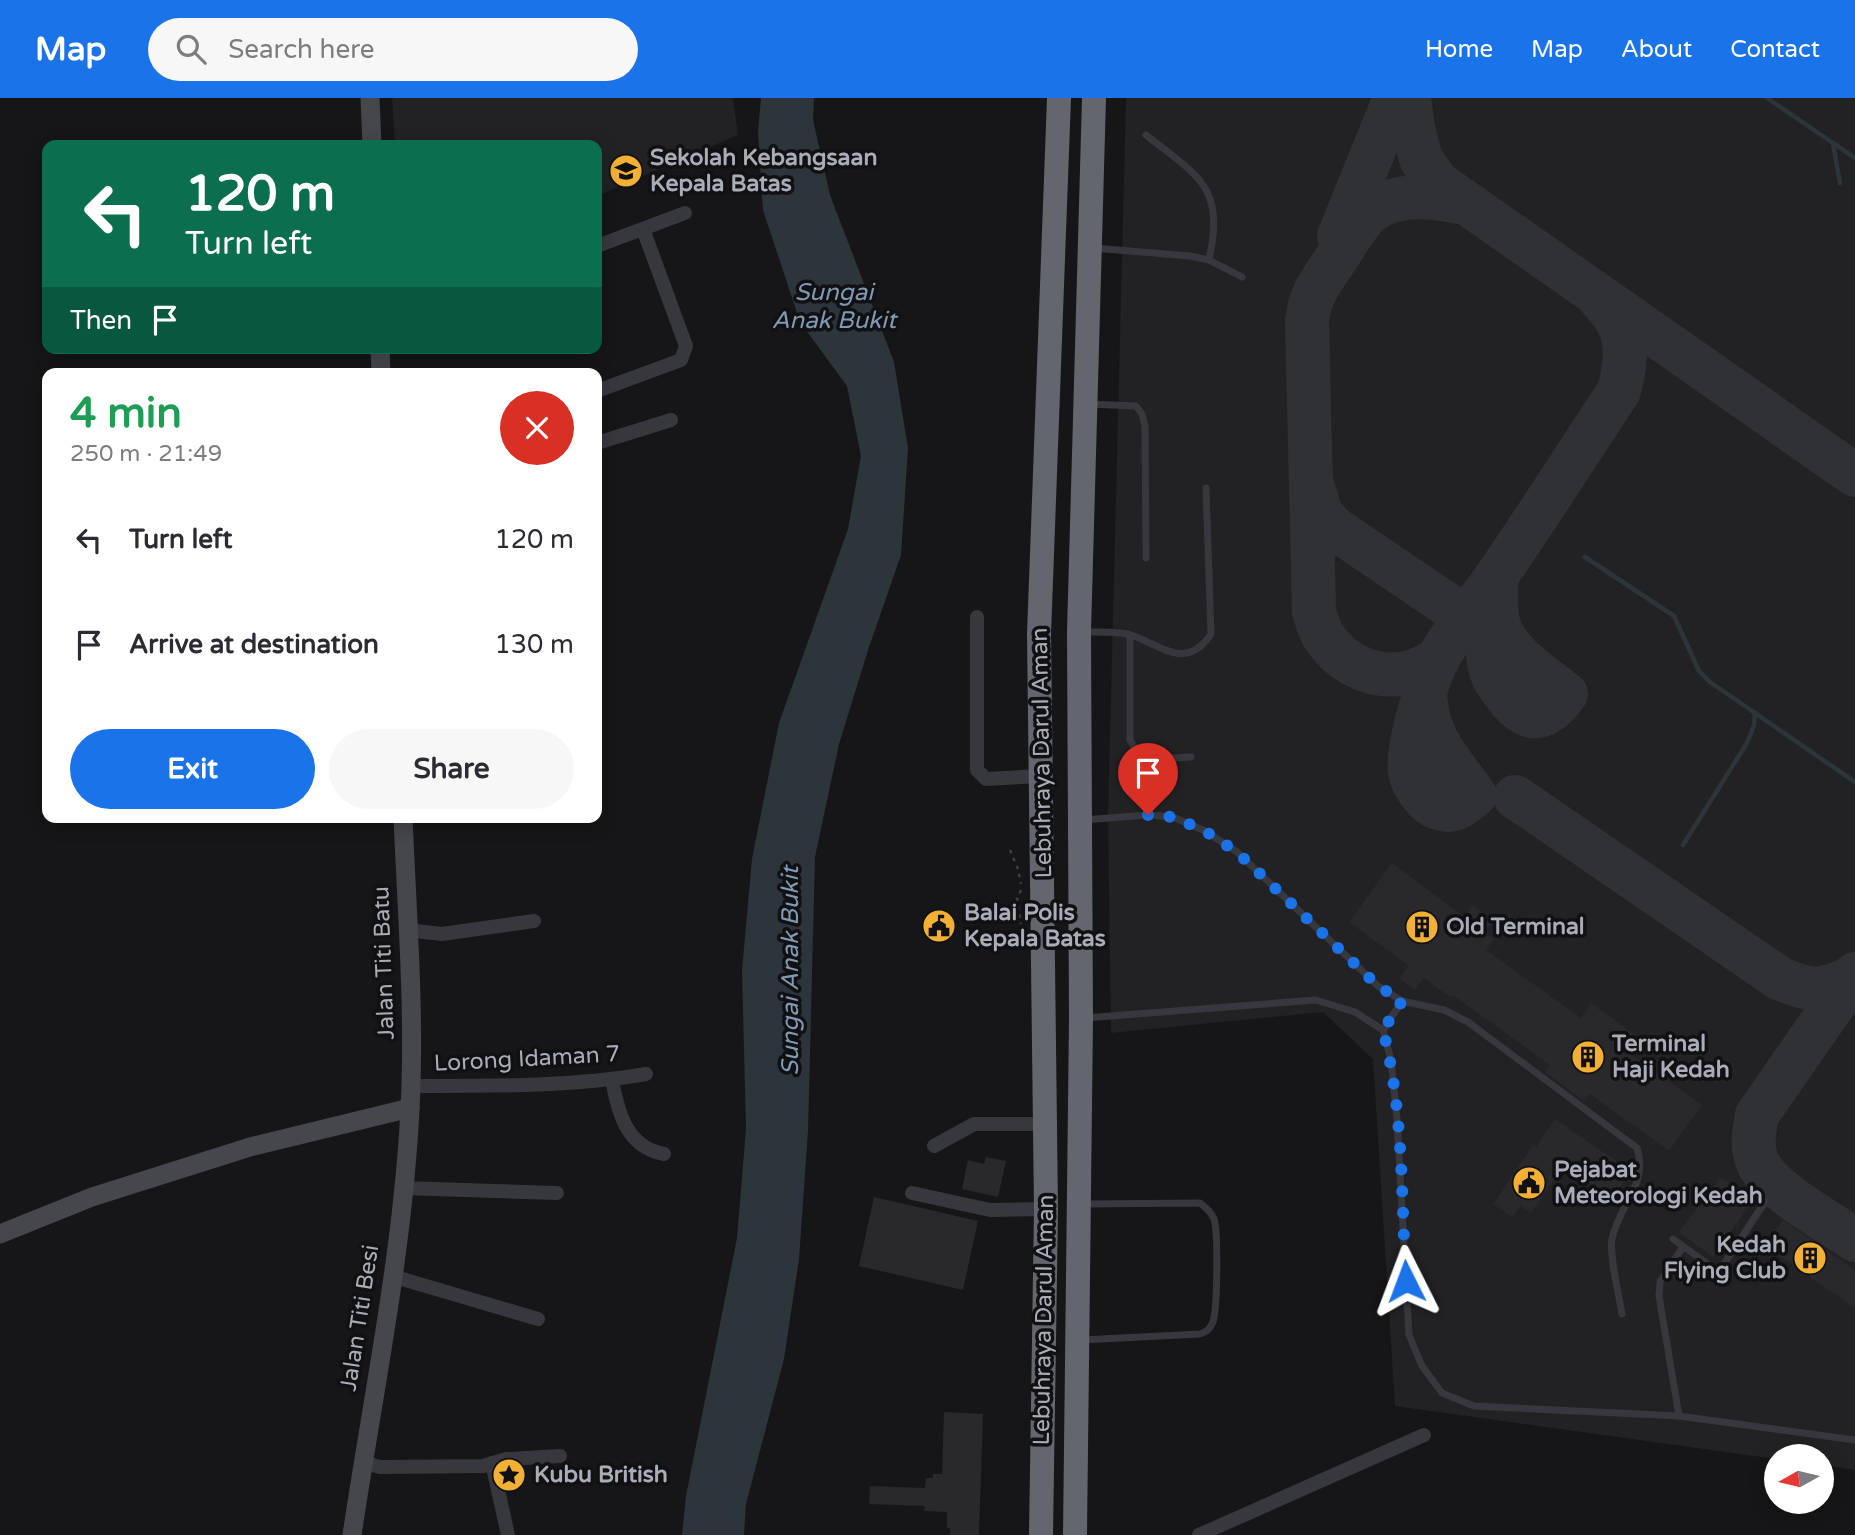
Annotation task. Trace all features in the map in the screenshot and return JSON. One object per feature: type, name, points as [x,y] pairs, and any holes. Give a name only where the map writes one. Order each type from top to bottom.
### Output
[{"type":"highway","name":"Lebuhraya Darul Aman","points":[[1041,1535],[1046,1209],[1039,634],[1059,98]]},
{"type":"highway","name":"Lebuhraya Darul Aman","points":[[1075,1535],[1081,1018],[1079,632],[1094,98]]},
{"type":"highway","points":[[1055,247],[1090,248]]},
{"type":"highway","points":[[1039,634],[1079,632]]},
{"type":"main road","points":[[370,98],[372,140]]},
{"type":"main road","name":"Jalan Titi Batu","points":[[403,823],[412,1027],[410,1108]]},
{"type":"main road","points":[[0,1234],[92,1197],[250,1147],[410,1108]]},
{"type":"main road","name":"Jalan Titi Besi","points":[[352,1535],[404,1188],[410,1108]]},
{"type":"street","points":[[602,244],[685,213]]},
{"type":"street","points":[[602,389],[681,360],[686,346],[643,229]]},
{"type":"street","points":[[602,441],[671,420]]},
{"type":"street","points":[[977,617],[977,770],[986,779],[1041,776]]},
{"type":"street","points":[[407,930],[442,934],[534,921]]},
{"type":"street","name":"Lorong Idaman 7","points":[[411,1086],[612,1080],[646,1074]]},
{"type":"street","points":[[612,1080],[619,1113],[634,1137],[649,1151],[664,1154]]},
{"type":"street","points":[[934,1146],[974,1124],[1045,1124]]},
{"type":"street","points":[[404,1188],[557,1193]]},
{"type":"street","points":[[912,1193],[990,1210],[1046,1209]]},
{"type":"street","points":[[392,1276],[538,1319]]},
{"type":"street","points":[[1199,1535],[1424,1435]]},
{"type":"street","points":[[363,1462],[380,1467],[483,1466],[506,1459],[560,1456]]},
{"type":"street","points":[[492,1463],[508,1535]]},
{"type":"lane","points":[[1146,135],[1199,177],[1210,194],[1215,214],[1209,260]]},
{"type":"lane","points":[[1090,248],[1121,248],[1190,256],[1209,260],[1242,276]]},
{"type":"lane","points":[[1084,404],[1136,406],[1142,414],[1145,426],[1146,558]]},
{"type":"lane","points":[[1079,632],[1130,635],[1159,649],[1190,653],[1203,646],[1211,634],[1206,488]]},
{"type":"lane","points":[[1130,635],[1130,740],[1134,749],[1143,757],[1191,757]]},
{"type":"lane","points":[[1079,820],[1148,815],[1173,817],[1205,831],[1237,852],[1378,986],[1402,1001],[1444,1010],[1468,1022],[1637,1148],[1642,1162],[1639,1181],[1619,1216],[1611,1241],[1622,1314]]},
{"type":"lane","points":[[1081,1018],[1316,1000],[1355,1012],[1383,1030],[1391,1060],[1398,1119],[1409,1335],[1422,1366],[1442,1393],[1474,1406],[1679,1416],[1855,1440]]},
{"type":"lane","points":[[1383,1030],[1402,1001]]},
{"type":"lane","points":[[1673,1239],[1712,1267],[1718,1268],[1724,1264],[1765,1202]]},
{"type":"lane","points":[[1078,1340],[1200,1334],[1207,1331],[1214,1322],[1216,1297],[1216,1222],[1210,1211],[1200,1203],[1079,1204]]},
{"type":"lane","points":[[1679,1416],[1659,1296],[1661,1282],[1683,1247]]},
{"type":"path","points":[[1010,850],[1018,869],[1021,888],[1017,899],[1022,931]]},
{"type":"shaded area","name":"Sekolah Kebangsaan Kepala Batas","points":[[392,98],[733,98],[738,135],[602,194],[602,140],[395,140]]},
{"type":"shaded area","points":[[1126,98],[1855,98],[1855,1470],[1834,1467],[1834,1444],[1764,1444],[1764,1457],[1395,1406],[1373,1059],[1323,1012],[1111,1033],[1108,817]]},
{"type":"water","name":"Sungai Anak Bukit","points":[[761,98],[814,98],[813,120],[830,195],[894,362],[908,448],[901,555],[839,744],[815,857],[808,1131],[799,1259],[784,1359],[746,1504],[744,1535],[682,1535],[686,1496],[737,1238],[746,1129],[742,970],[752,859],[779,723],[848,529],[861,456],[847,386],[800,322],[763,210],[758,132]]},
{"type":"building","points":[[1392,863],[1464,917],[1473,905],[1493,921],[1485,932],[1494,939],[1486,950],[1581,1018],[1591,1003],[1635,1035],[1625,1050],[1702,1105],[1669,1151],[1590,1094],[1584,1101],[1545,1072],[1550,1065],[1453,995],[1451,998],[1424,978],[1415,990],[1399,978],[1409,966],[1349,922]]},
{"type":"building","points":[[1555,1119],[1622,1165],[1618,1171],[1627,1177],[1612,1199],[1564,1166],[1531,1213],[1520,1206],[1512,1217],[1493,1204],[1533,1145],[1536,1147]]},
{"type":"building","points":[[986,1157],[1006,1161],[998,1197],[962,1189],[968,1160],[984,1164]]},
{"type":"building","points":[[1721,1177],[1753,1200],[1713,1257],[1679,1232]]},
{"type":"building","points":[[874,1197],[978,1221],[963,1290],[859,1266]]},
{"type":"building","name":"Kedah Flying Club","points":[[1783,1220],[1855,1270],[1855,1308],[1765,1246]]},
{"type":"building","points":[[944,1412],[983,1414],[979,1535],[950,1535],[947,1512],[924,1511],[925,1506],[869,1504],[870,1486],[925,1488],[926,1478],[933,1478],[933,1474],[942,1474]]},
{"type":"waterway","points":[[1767,98],[1855,158]]},
{"type":"waterway","points":[[1833,143],[1840,183]]},
{"type":"waterway","points":[[1585,557],[1674,616],[1699,671],[1710,682],[1855,782]]},
{"type":"waterway","points":[[1683,845],[1747,743],[1754,725],[1755,713]]},
{"type":"taxiway","points":[[1339,236],[1395,98]]},
{"type":"taxiway","points":[[1409,98],[1421,159],[1438,183],[1855,475]]},
{"type":"taxiway","points":[[1438,659],[1414,671],[1401,674],[1375,673],[1341,656],[1319,628],[1314,612],[1307,321],[1311,303],[1321,281],[1356,228],[1371,211],[1393,200],[1405,198],[1465,203]]},
{"type":"taxiway","points":[[1425,694],[1435,736],[1475,795],[1454,809],[1444,810],[1429,803],[1411,777],[1411,748],[1418,715],[1433,669],[1444,648],[1512,554],[1619,391],[1624,365],[1624,339],[1616,319],[1597,295]]},
{"type":"taxiway","points":[[1312,484],[1321,514],[1334,528],[1467,618],[1484,631],[1487,639]]},
{"type":"taxiway","points":[[1496,577],[1497,617],[1502,633],[1517,654],[1566,694],[1558,704],[1541,715],[1526,714],[1518,709],[1500,689],[1491,672],[1488,643],[1496,577]]},
{"type":"taxiway","points":[[1515,797],[1779,978],[1799,986],[1824,988],[1853,977]]},
{"type":"taxiway","points":[[1855,974],[1757,1115],[1754,1139],[1758,1163],[1775,1184],[1801,1205],[1855,1240]]},
{"type":"place","name":"Sekolah Kebangsaan Kepala Batas","points":[[626,171]]},
{"type":"place","name":"Balai Polis Kepala Batas","points":[[939,926]]},
{"type":"place","name":"Old Terminal","points":[[1422,927]]},
{"type":"place","name":"Terminal Haji Kedah","points":[[1588,1057]]},
{"type":"place","name":"Pejabat Meteorologi Kedah","points":[[1529,1183]]},
{"type":"place","name":"Kedah Flying Club","points":[[1810,1258]]},
{"type":"place","name":"Kubu British","points":[[509,1475]]},
{"type":"route","points":[[1148,815],[1173,817],[1205,831],[1237,852],[1378,986],[1402,1001],[1383,1030],[1391,1060],[1398,1119],[1406,1281]]}]
